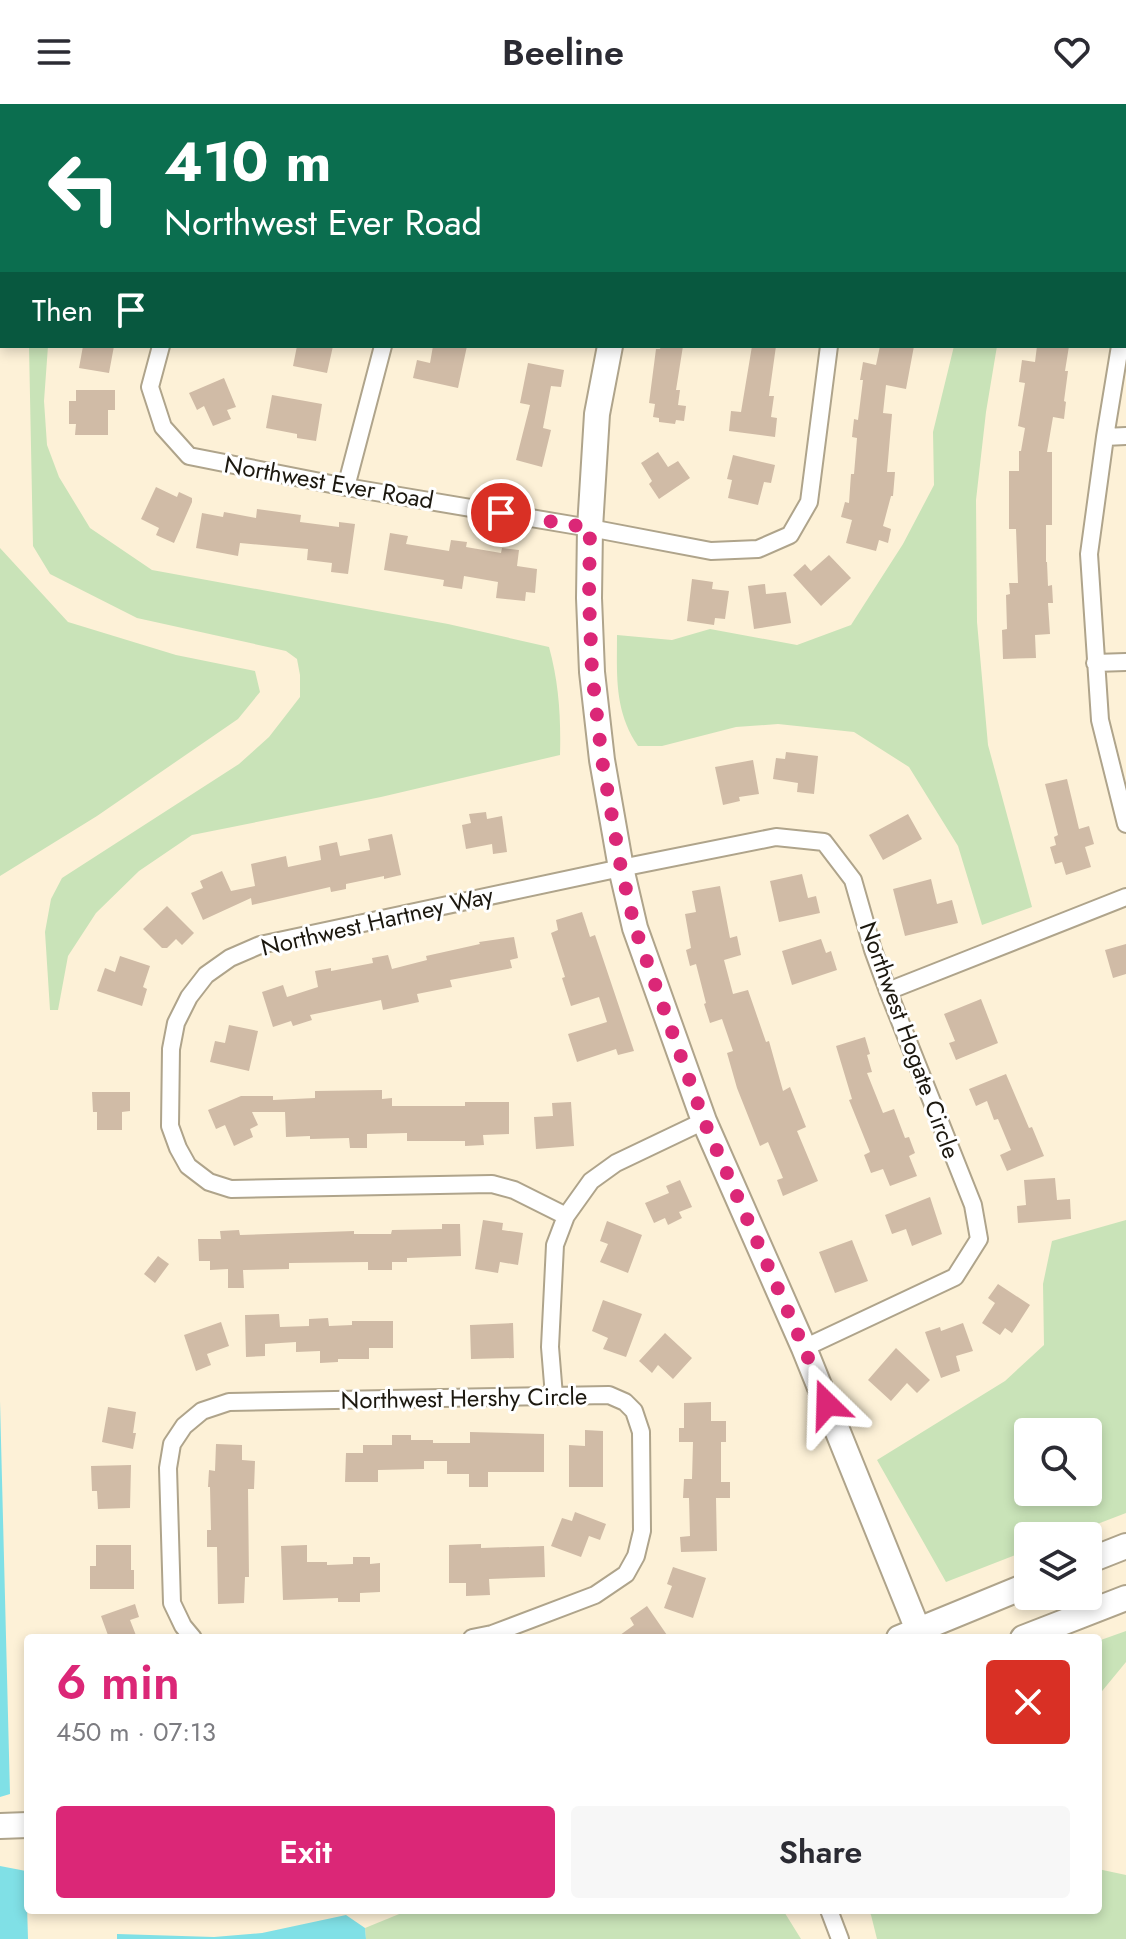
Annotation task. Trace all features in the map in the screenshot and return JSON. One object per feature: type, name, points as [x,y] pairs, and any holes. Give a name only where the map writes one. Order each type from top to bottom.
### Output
[{"type":"street","name":"Northwest Ever Road","points":[[160,348],[150,387],[163,427],[189,456],[711,551],[758,549],[790,535],[809,502],[829,348]]},
{"type":"street","points":[[346,487],[382,348]]},
{"type":"street","points":[[610,348],[597,414],[590,528],[592,672],[602,760],[635,928],[704,1121],[804,1348],[914,1634]]},
{"type":"street","points":[[1120,348],[1089,554],[1100,720],[1126,824]]},
{"type":"street","points":[[1105,437],[1126,436]]},
{"type":"street","points":[[1095,663],[1126,662]]},
{"type":"street","name":"Northwest Hogate Circle","points":[[621,868],[776,837],[824,842],[853,880],[888,991],[973,1205],[979,1239],[955,1277],[804,1348]]},
{"type":"street","name":"Northwest Hartney Way","points":[[566,1216],[514,1190],[492,1184],[231,1189],[209,1182],[188,1166],[170,1126],[171,1049],[176,1023],[189,997],[206,975],[230,958],[260,945],[621,868]]},
{"type":"street","points":[[888,991],[1126,897]]},
{"type":"street","points":[[554,1396],[550,1347],[555,1245],[566,1216],[591,1181],[616,1163],[704,1121]]},
{"type":"street","name":"Northwest Hershy Circle","points":[[190,1634],[172,1603],[168,1468],[172,1444],[184,1426],[202,1411],[229,1402],[609,1395],[625,1402],[634,1411],[641,1432],[642,1531],[636,1556],[626,1574],[595,1595],[492,1634]]},
{"type":"street","points":[[1102,1555],[1126,1546]]},
{"type":"street","points":[[916,1634],[1014,1591]]},
{"type":"street","points":[[1033,1634],[1126,1598]]},
{"type":"street","points":[[0,1826],[24,1825]]},
{"type":"street","points":[[831,1914],[840,1939]]},
{"type":"green space","points":[[29,348],[48,348],[44,401],[47,445],[59,477],[90,528],[152,570],[448,624],[549,647],[559,701],[560,755],[381,797],[192,835],[139,871],[96,913],[68,956],[58,1010],[50,1010],[45,932],[51,899],[62,878],[239,764],[269,737],[300,697],[300,675],[297,659],[286,651],[137,618],[50,574],[33,546]]},
{"type":"green space","points":[[954,348],[997,348],[976,500],[977,622],[988,745],[1032,907],[982,925],[958,846],[909,767],[854,732],[778,724],[736,727],[662,746],[638,746],[625,720],[617,678],[617,635],[672,640],[710,629],[797,645],[851,625],[903,544],[934,485],[933,432]]},
{"type":"green space","points":[[0,548],[68,622],[176,655],[255,671],[260,692],[238,719],[97,816],[0,876]]},
{"type":"green space","points":[[1126,1220],[1126,1513],[1102,1522],[1014,1522],[1014,1555],[946,1582],[877,1460],[1005,1381],[1044,1345],[1043,1284],[1052,1241]]},
{"type":"green space","points":[[1126,1631],[1126,1662],[1102,1691],[1102,1640]]},
{"type":"green space","points":[[1102,1870],[1126,1875],[1126,1939],[877,1939],[871,1915],[1102,1914]]},
{"type":"green space","points":[[399,1914],[785,1914],[801,1939],[366,1939],[365,1928]]},
{"type":"water","points":[[0,1401],[10,1794],[0,1797]]},
{"type":"water","points":[[0,1866],[24,1871],[24,1914],[27,1914],[28,1939],[0,1939]]},
{"type":"water","points":[[346,1915],[365,1928],[366,1939],[117,1939],[117,1934],[214,1937],[262,1933]]},
{"type":"building","points":[[83,348],[114,348],[109,373],[79,368]]},
{"type":"building","points":[[297,348],[333,348],[327,373],[293,366]]},
{"type":"building","points":[[433,348],[467,348],[458,388],[413,378],[417,360],[430,363]]},
{"type":"building","points":[[683,348],[676,390],[680,390],[678,405],[686,406],[684,421],[676,420],[675,424],[659,422],[659,418],[653,417],[655,404],[649,403],[656,349]]},
{"type":"building","points":[[752,348],[776,348],[769,396],[774,396],[771,417],[777,418],[775,437],[729,431],[731,411],[741,412]]},
{"type":"building","points":[[880,348],[914,348],[906,389],[886,385],[883,413],[892,414],[887,472],[895,472],[893,496],[883,526],[891,529],[888,543],[879,540],[876,551],[846,543],[852,520],[841,517],[845,502],[849,503],[851,474],[854,474],[857,438],[852,437],[854,419],[858,420],[863,362],[876,365]]},
{"type":"building","points":[[1037,348],[1069,348],[1064,419],[1053,417],[1047,452],[1052,452],[1052,525],[1046,525],[1048,586],[1052,585],[1053,603],[1048,603],[1050,634],[1035,635],[1036,658],[1003,659],[1002,630],[1007,629],[1006,595],[1010,594],[1009,583],[1018,583],[1016,529],[1009,529],[1009,471],[1019,471],[1019,451],[1025,428],[1018,426],[1025,383],[1019,382],[1022,360],[1035,362]]},
{"type":"building","points":[[528,363],[564,370],[561,387],[551,386],[543,428],[551,430],[542,467],[516,460],[530,405],[520,403]]},
{"type":"building","points":[[224,378],[236,407],[227,410],[231,419],[213,426],[204,406],[197,410],[189,393]]},
{"type":"building","points":[[76,390],[115,390],[115,410],[108,410],[108,435],[75,435],[76,424],[69,424],[69,401],[76,401]]},
{"type":"building","points":[[272,395],[322,404],[316,441],[266,428]]},
{"type":"building","points":[[658,452],[668,467],[678,461],[690,478],[659,499],[641,463]]},
{"type":"building","points":[[733,455],[775,465],[771,483],[764,482],[758,505],[728,498],[732,480],[727,479]]},
{"type":"building","points":[[156,487],[177,497],[179,492],[192,498],[174,543],[156,535],[159,528],[141,519]]},
{"type":"building","points":[[257,509],[301,515],[300,522],[339,527],[339,522],[355,524],[348,574],[331,572],[332,563],[307,560],[308,549],[240,543],[238,556],[196,548],[202,513],[223,517],[224,512],[256,518]]},
{"type":"building","points":[[390,533],[408,536],[406,544],[449,551],[451,540],[467,542],[466,547],[501,553],[502,548],[519,550],[517,566],[537,569],[535,593],[526,592],[525,601],[496,598],[498,582],[464,576],[462,589],[443,586],[444,580],[384,570]]},
{"type":"building","points":[[829,555],[851,578],[821,606],[793,575],[805,564],[811,571]]},
{"type":"building","points":[[692,579],[713,582],[712,589],[729,591],[725,619],[715,618],[714,625],[687,621]]},
{"type":"building","points":[[765,584],[766,594],[786,592],[791,623],[754,629],[748,586]]},
{"type":"building","points":[[786,752],[818,756],[814,794],[797,792],[798,783],[773,779],[776,758],[785,759]]},
{"type":"building","points":[[753,760],[759,794],[739,797],[740,801],[723,805],[715,767]]},
{"type":"building","points":[[1067,779],[1079,829],[1089,826],[1094,844],[1085,847],[1091,867],[1066,875],[1062,862],[1055,864],[1050,847],[1056,845],[1054,837],[1058,835],[1045,784]]},
{"type":"building","points":[[486,812],[487,819],[502,816],[507,852],[493,854],[492,844],[466,849],[462,825],[471,823],[469,814]]},
{"type":"building","points":[[908,814],[922,839],[883,860],[869,835]]},
{"type":"building","points":[[392,834],[401,875],[346,884],[346,889],[331,892],[330,887],[252,905],[251,898],[203,920],[191,893],[203,888],[200,881],[222,871],[231,891],[255,886],[251,864],[286,856],[288,867],[321,860],[319,846],[337,842],[340,856],[370,850],[368,839]]},
{"type":"building","points":[[802,874],[808,898],[816,896],[820,913],[779,922],[770,881]]},
{"type":"building","points":[[931,879],[937,904],[952,900],[958,923],[905,936],[893,889]]},
{"type":"building","points":[[720,886],[730,938],[737,936],[741,955],[724,960],[733,994],[748,990],[766,1042],[769,1041],[783,1091],[790,1087],[806,1127],[797,1131],[818,1181],[783,1196],[777,1180],[783,1178],[768,1142],[760,1146],[737,1088],[727,1053],[733,1051],[722,1019],[710,1023],[696,964],[690,966],[686,950],[691,948],[685,914],[696,912],[692,891]]},
{"type":"building","points":[[167,906],[194,933],[182,945],[176,939],[167,948],[162,948],[143,929]]},
{"type":"building","points":[[582,912],[590,937],[595,935],[634,1051],[618,1055],[616,1049],[577,1062],[568,1034],[607,1022],[599,997],[571,1006],[551,933],[558,930],[556,920]]},
{"type":"building","points":[[514,937],[518,958],[510,960],[512,968],[450,980],[452,987],[417,994],[419,1002],[383,1010],[381,1000],[310,1015],[312,1020],[293,1026],[291,1021],[273,1027],[262,992],[283,985],[287,997],[318,987],[315,971],[373,963],[372,958],[388,955],[392,969],[479,942]]},
{"type":"building","points":[[821,939],[826,953],[831,951],[837,970],[792,985],[782,951]]},
{"type":"building","points":[[1126,944],[1126,974],[1113,978],[1105,950]]},
{"type":"building","points":[[120,956],[150,966],[143,987],[147,989],[142,1006],[97,991],[105,968],[115,972]]},
{"type":"building","points":[[981,999],[998,1043],[956,1060],[949,1043],[955,1041],[944,1014]]},
{"type":"building","points":[[229,1025],[258,1031],[249,1071],[210,1062],[215,1041],[225,1043]]},
{"type":"building","points":[[865,1037],[872,1072],[867,1073],[883,1113],[894,1109],[905,1138],[909,1137],[915,1153],[909,1156],[917,1176],[890,1186],[883,1169],[871,1173],[864,1155],[870,1152],[849,1100],[852,1099],[836,1046]]},
{"type":"building","points":[[1006,1074],[1044,1156],[1007,1171],[1000,1155],[1011,1150],[998,1119],[994,1120],[987,1101],[976,1106],[969,1089]]},
{"type":"building","points":[[382,1090],[382,1099],[392,1098],[392,1106],[465,1106],[465,1102],[509,1102],[509,1134],[483,1135],[484,1145],[465,1146],[465,1141],[407,1141],[407,1133],[367,1134],[367,1148],[350,1148],[349,1138],[286,1137],[285,1112],[252,1112],[258,1125],[250,1129],[253,1137],[234,1146],[225,1125],[216,1129],[208,1110],[241,1096],[273,1096],[273,1100],[315,1098],[315,1091]]},
{"type":"building","points":[[92,1092],[130,1092],[130,1111],[122,1112],[122,1130],[97,1130]]},
{"type":"building","points":[[571,1102],[574,1146],[536,1149],[534,1117],[553,1116],[552,1103]]},
{"type":"building","points":[[1055,1178],[1057,1200],[1070,1199],[1071,1219],[1018,1223],[1017,1206],[1026,1205],[1024,1180]]},
{"type":"building","points":[[680,1180],[692,1207],[679,1212],[682,1218],[668,1225],[665,1218],[654,1223],[645,1203],[669,1193],[666,1186]]},
{"type":"building","points":[[930,1197],[942,1234],[912,1246],[906,1229],[892,1234],[885,1215]]},
{"type":"building","points":[[483,1220],[503,1223],[502,1230],[523,1233],[518,1265],[500,1262],[498,1273],[475,1269]]},
{"type":"building","points":[[607,1221],[642,1235],[628,1273],[600,1262],[608,1244],[600,1241]]},
{"type":"building","points":[[442,1224],[460,1224],[461,1256],[407,1258],[407,1262],[392,1262],[392,1270],[368,1270],[368,1262],[289,1263],[289,1269],[243,1270],[244,1288],[228,1288],[228,1269],[210,1270],[210,1261],[199,1261],[198,1239],[221,1239],[220,1231],[239,1230],[240,1235],[354,1231],[354,1234],[391,1234],[392,1230],[442,1229]]},
{"type":"building","points":[[852,1240],[868,1281],[835,1293],[819,1252]]},
{"type":"building","points":[[158,1256],[169,1264],[155,1283],[144,1274]]},
{"type":"building","points":[[998,1284],[1030,1305],[1012,1333],[1005,1328],[1000,1335],[982,1323],[995,1303],[988,1298]]},
{"type":"building","points":[[603,1300],[642,1314],[626,1357],[603,1349],[608,1338],[592,1331]]},
{"type":"building","points":[[279,1314],[280,1327],[309,1326],[309,1319],[328,1318],[329,1326],[352,1325],[352,1321],[393,1321],[393,1348],[369,1348],[369,1359],[338,1359],[338,1362],[320,1363],[320,1351],[296,1352],[296,1342],[265,1344],[265,1356],[246,1357],[245,1315]]},
{"type":"building","points":[[221,1322],[229,1346],[207,1354],[211,1365],[196,1371],[184,1335]]},
{"type":"building","points":[[513,1323],[514,1358],[471,1359],[470,1325]]},
{"type":"building","points":[[963,1323],[973,1351],[956,1356],[960,1371],[941,1378],[925,1332],[940,1327],[941,1331]]},
{"type":"building","points":[[665,1333],[692,1358],[673,1379],[658,1365],[652,1373],[639,1361]]},
{"type":"building","points":[[896,1348],[930,1380],[917,1393],[907,1383],[891,1401],[868,1380]]},
{"type":"building","points":[[711,1402],[711,1421],[726,1421],[726,1442],[721,1442],[721,1482],[730,1482],[730,1498],[716,1498],[717,1551],[681,1552],[680,1537],[690,1536],[689,1498],[683,1498],[684,1479],[692,1479],[693,1442],[679,1442],[679,1428],[684,1428],[684,1403]]},
{"type":"building","points":[[108,1407],[136,1412],[133,1449],[102,1442]]},
{"type":"building","points":[[585,1430],[603,1431],[603,1487],[569,1487],[569,1445],[585,1446]]},
{"type":"building","points":[[470,1432],[544,1434],[544,1472],[488,1472],[488,1487],[469,1487],[469,1474],[447,1474],[447,1461],[424,1461],[424,1469],[378,1470],[378,1482],[345,1482],[346,1453],[363,1453],[363,1445],[392,1445],[392,1435],[411,1435],[411,1440],[433,1440],[433,1443],[470,1443]]},
{"type":"building","points":[[216,1444],[242,1445],[242,1460],[255,1461],[254,1489],[248,1489],[249,1577],[245,1577],[244,1603],[218,1604],[217,1547],[207,1547],[207,1530],[211,1530],[209,1470],[215,1471]]},
{"type":"building","points":[[131,1465],[130,1508],[98,1509],[97,1491],[92,1491],[91,1466]]},
{"type":"building","points":[[575,1512],[606,1524],[600,1540],[589,1536],[581,1557],[551,1546],[562,1518],[572,1521]]},
{"type":"building","points":[[481,1544],[481,1548],[544,1546],[545,1577],[489,1579],[490,1595],[466,1596],[466,1583],[449,1583],[449,1545]]},
{"type":"building","points":[[96,1545],[131,1545],[134,1589],[90,1589],[90,1566],[96,1566]]},
{"type":"building","points":[[307,1545],[307,1562],[353,1564],[353,1557],[370,1557],[370,1564],[380,1563],[380,1592],[360,1593],[360,1602],[338,1602],[338,1598],[283,1600],[281,1546]]},
{"type":"building","points":[[673,1567],[706,1578],[693,1618],[664,1608],[672,1586],[667,1584]]},
{"type":"building","points":[[135,1604],[139,1617],[130,1620],[135,1634],[108,1634],[101,1616]]},
{"type":"building","points":[[647,1606],[666,1634],[622,1634],[634,1625],[630,1618]]},
{"type":"route","points":[[501,513],[590,528],[592,672],[602,760],[635,928],[704,1121],[827,1404]]}]
